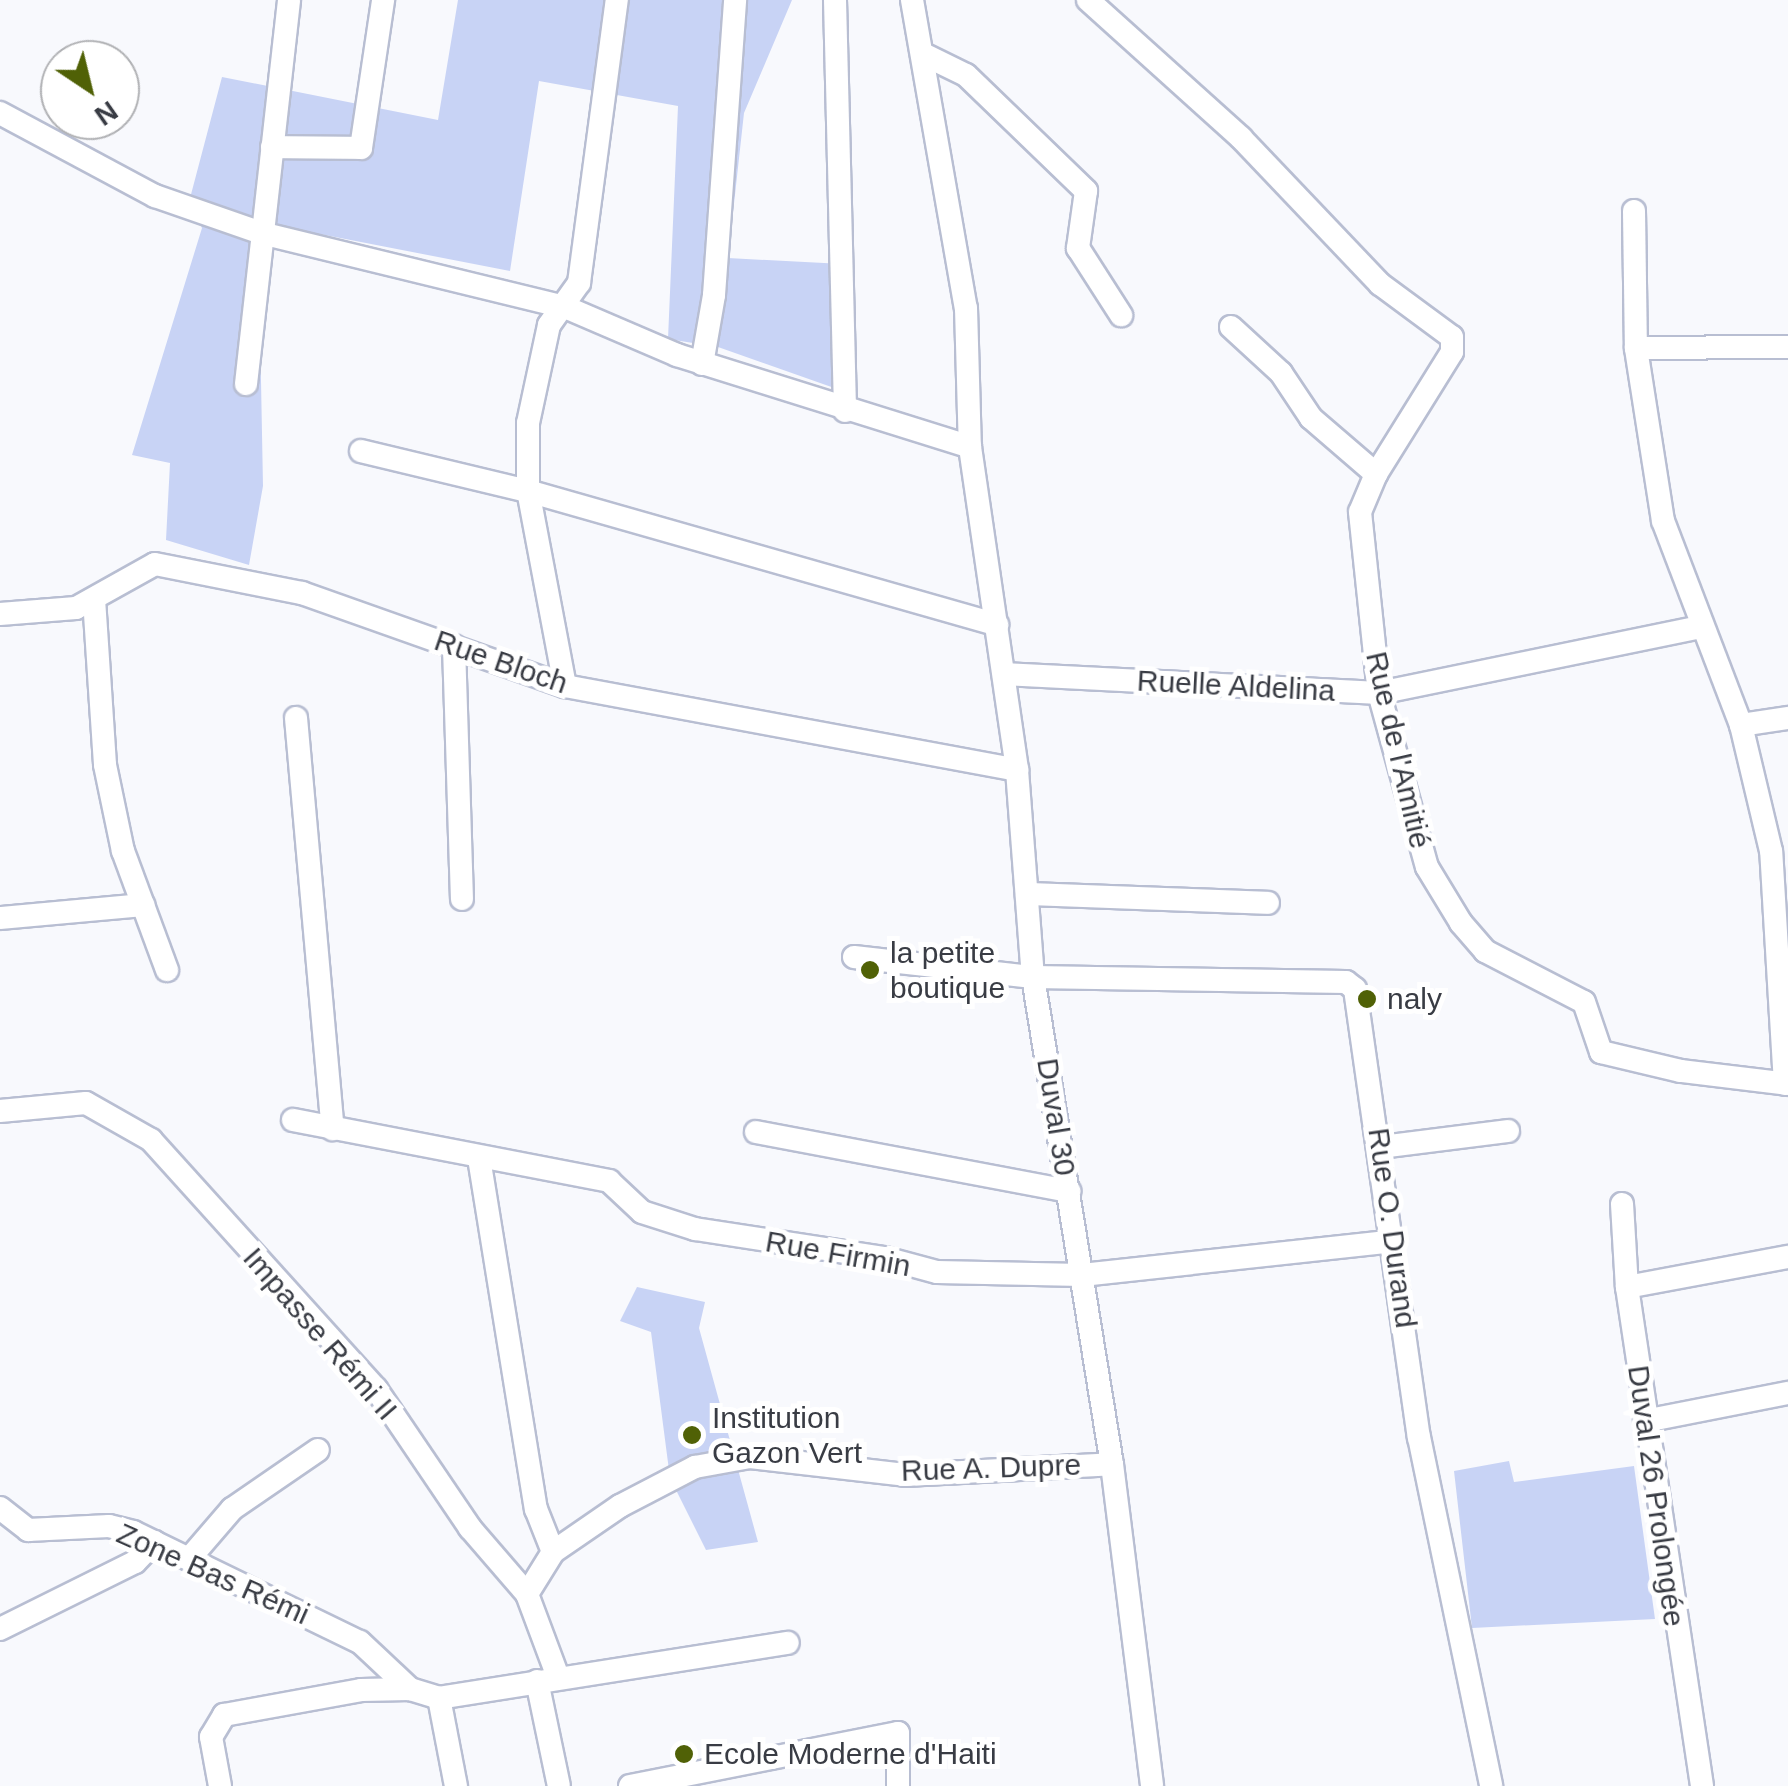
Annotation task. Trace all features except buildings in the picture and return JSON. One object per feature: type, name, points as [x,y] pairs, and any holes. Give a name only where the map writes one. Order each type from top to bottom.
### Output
[{"type":"street","points":[[246,384],[289,0]]},
{"type":"street","points":[[272,147],[360,148],[383,0]]},
{"type":"street","points":[[565,686],[528,491],[528,423],[543,340],[579,283],[617,0]]},
{"type":"street","points":[[702,364],[714,296],[735,0]]},
{"type":"street","points":[[834,0],[846,411]]},
{"type":"street","name":"Duval 30","points":[[912,0],[927,56],[966,308],[970,446],[1017,770],[1033,978],[1112,1464],[1152,1786]]},
{"type":"street","name":"Rue de l'Amitié","points":[[1088,0],[1241,138],[1380,284],[1452,337],[1452,352],[1376,474],[1360,512],[1379,693],[1426,868],[1461,923],[1485,951],[1584,1002],[1596,1046],[1611,1057],[1786,1084]]},
{"type":"street","points":[[927,56],[966,75],[1086,191],[1078,248],[1121,314]]},
{"type":"street","points":[[0,113],[155,196],[261,233],[566,307],[677,356],[970,446]]},
{"type":"street","points":[[1634,211],[1636,348],[1663,521],[1700,627],[1741,724],[1771,852],[1786,1084]]},
{"type":"street","points":[[1231,327],[1281,373],[1311,418],[1376,474]]},
{"type":"street","points":[[1636,348],[1788,347]]},
{"type":"street","points":[[360,450],[528,491],[997,625]]},
{"type":"street","name":"Rue Bloch","points":[[0,614],[64,612],[155,564],[302,593],[565,686],[1017,770]]},
{"type":"street","points":[[94,599],[105,765],[123,851],[168,970]]},
{"type":"street","name":"Ruelle Aldelina","points":[[1004,674],[1379,693],[1700,627]]},
{"type":"street","points":[[454,646],[462,899]]},
{"type":"street","points":[[296,718],[334,1129]]},
{"type":"street","points":[[1741,724],[1788,718]]},
{"type":"street","points":[[1027,894],[1268,904]]},
{"type":"street","points":[[0,918],[143,905]]},
{"type":"street","points":[[854,957],[1033,978]]},
{"type":"street","name":"Rue O. Durand","points":[[1033,978],[1346,982],[1360,1002],[1420,1436],[1491,1786]]},
{"type":"street","name":"Impasse Rémi II","points":[[0,1111],[86,1103],[102,1106],[178,1166],[283,1293],[376,1389],[470,1528],[528,1594]]},
{"type":"street","points":[[294,1120],[479,1158],[536,1509],[553,1552]]},
{"type":"street","points":[[1381,1147],[1508,1131]]},
{"type":"street","points":[[756,1132],[1069,1192]]},
{"type":"street","name":"Rue Firmin","points":[[479,1158],[610,1182],[642,1212],[695,1229],[885,1258],[937,1272],[1082,1274],[1394,1241]]},
{"type":"street","name":"Duval 26 Prolongée","points":[[1622,1204],[1627,1288],[1645,1420],[1702,1786]]},
{"type":"street","points":[[1627,1288],[1788,1256]]},
{"type":"street","points":[[1645,1420],[1788,1393]]},
{"type":"street","points":[[189,1558],[232,1509],[318,1450]]},
{"type":"street","name":"Rue A. Dupre","points":[[528,1594],[553,1552],[620,1506],[720,1459],[906,1475],[1112,1464]]},
{"type":"street","name":"Zone Bas Rémi","points":[[0,1508],[28,1530],[109,1526],[154,1542],[360,1642],[410,1690]]},
{"type":"street","points":[[0,1629],[135,1562],[154,1542]]},
{"type":"street","points":[[528,1594],[547,1679],[559,1786]]},
{"type":"street","points":[[220,1786],[211,1736],[224,1715],[361,1690],[410,1690],[439,1698],[788,1643]]},
{"type":"street","points":[[439,1698],[449,1784]]},
{"type":"street","points":[[630,1786],[898,1733],[898,1786]]},
{"type":"shaded area","points":[[458,0],[792,0],[744,113],[728,258],[843,264],[840,390],[718,347],[668,339],[678,106],[539,81],[510,271],[258,222],[263,486],[249,565],[166,540],[170,463],[132,455],[202,228],[189,202],[222,77],[438,120]]},
{"type":"shaded area","points":[[637,1287],[705,1302],[699,1328],[758,1542],[706,1550],[670,1478],[651,1332],[620,1321]]},
{"type":"shaded area","points":[[1509,1461],[1514,1482],[1634,1466],[1655,1619],[1472,1628],[1454,1471]]},
{"type":"place","name":"la petite boutique","points":[[870,970]]},
{"type":"place","name":"naly","points":[[1367,999]]},
{"type":"place","name":"Institution Gazon Vert","points":[[692,1435]]},
{"type":"place","name":"Ecole Moderne d'Haiti","points":[[684,1754]]}]
